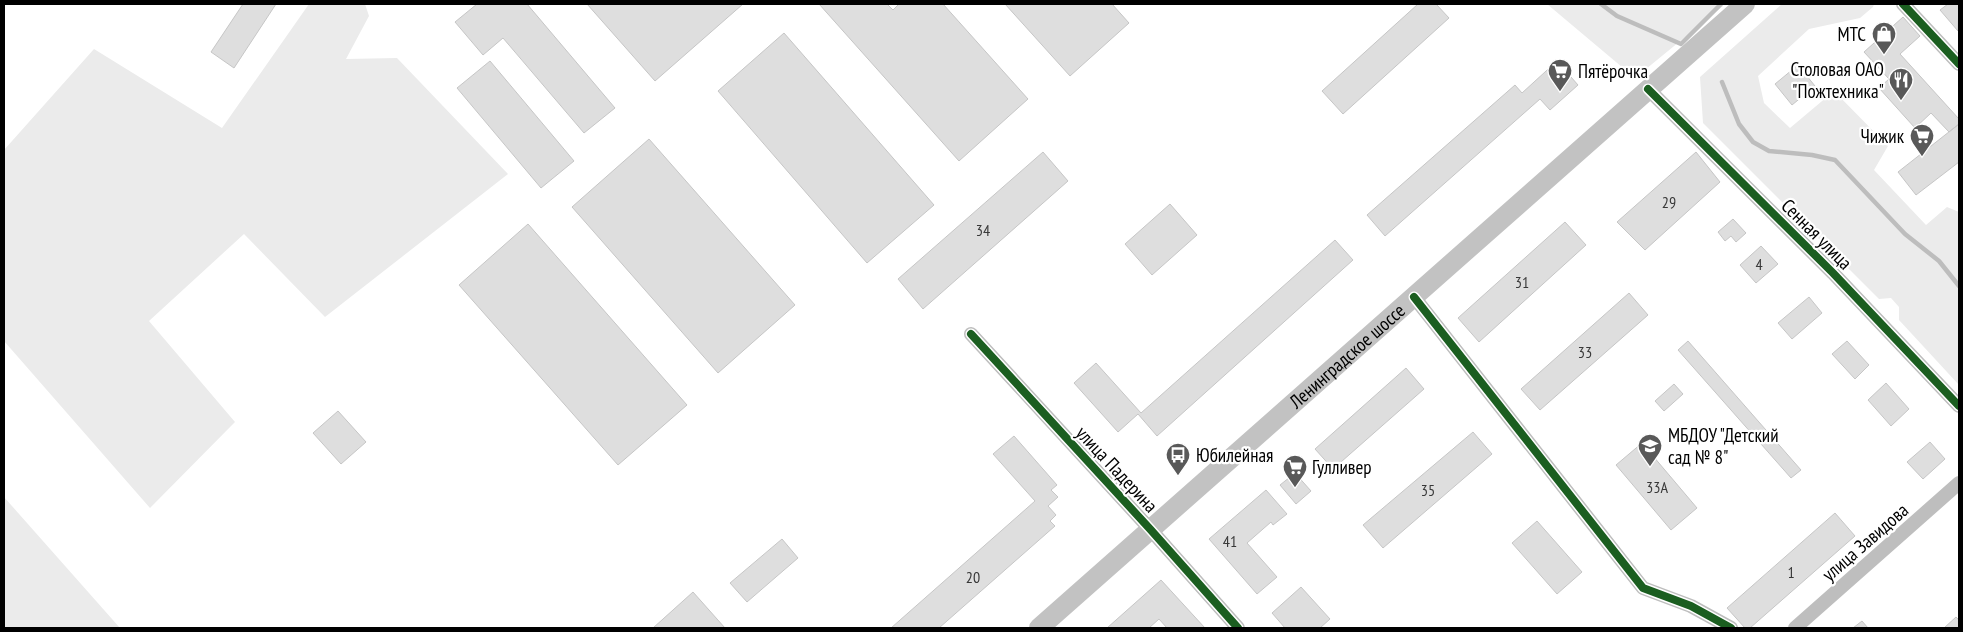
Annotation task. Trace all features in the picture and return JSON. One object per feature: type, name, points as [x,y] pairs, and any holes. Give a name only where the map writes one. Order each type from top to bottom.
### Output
[{"type":"main road","name":"Ленинградское шоссе","points":[[1038,628],[1745,4]]},
{"type":"street","points":[[1903,4],[1959,64]]},
{"type":"street","name":"Сенная улица","points":[[1648,89],[1833,273],[1959,406]]},
{"type":"street","points":[[1414,297],[1643,588],[1691,606],[1731,628]]},
{"type":"street","name":"улица Падерина","points":[[971,334],[1238,628]]},
{"type":"street","name":"улица Завидова","points":[[1795,628],[1959,483]]},
{"type":"shaded area","points":[[309,4],[365,4],[369,16],[346,59],[397,58],[508,174],[325,317],[244,234],[149,321],[235,422],[150,508],[4,341],[4,150],[94,49],[222,128]]},
{"type":"shaded area","points":[[1547,4],[1721,4],[1723,6],[1635,78]]},
{"type":"shaded area","points":[[1782,4],[1874,4],[1860,18],[1809,29],[1758,76],[1764,103],[1790,128],[1834,91],[1888,146],[1874,170],[1926,225],[1947,207],[1959,212],[1959,385],[1899,320],[1899,307],[1891,298],[1879,299],[1703,123],[1700,77]]},
{"type":"shaded area","points":[[4,497],[120,628],[4,628]]},
{"type":"building","points":[[243,4],[276,4],[234,68],[211,52]]},
{"type":"building","points":[[477,4],[527,4],[615,108],[584,133],[503,38],[483,55],[455,22]]},
{"type":"building","points":[[587,4],[743,4],[655,81]]},
{"type":"building","points":[[819,4],[887,4],[893,10],[899,4],[943,4],[1028,99],[959,161]]},
{"type":"building","points":[[1005,4],[1112,4],[1129,23],[1070,76]]},
{"type":"building","points":[[1418,4],[1436,4],[1449,18],[1343,114],[1322,91]]},
{"type":"building","points":[[1948,4],[1959,4],[1958,31],[1940,10]]},
{"type":"building","points":[[1903,17],[1920,36],[1900,54],[1959,119],[1959,124],[1949,132],[1931,113],[1915,128],[1879,88],[1889,79],[1864,52]]},
{"type":"building","points":[[784,33],[934,205],[867,263],[718,91]]},
{"type":"building","points":[[490,61],[574,161],[541,188],[457,88]]},
{"type":"building","points":[[1557,61],[1578,85],[1550,110],[1540,99],[1385,236],[1367,215],[1515,85],[1522,93]]},
{"type":"building","points":[[1798,65],[1815,86],[1792,105],[1775,84]]},
{"type":"building","points":[[1959,124],[1959,162],[1916,195],[1898,172]]},
{"type":"building","points":[[649,139],[795,305],[718,373],[572,207]]},
{"type":"building","points":[[1043,152],[1068,181],[923,309],[898,279]]},
{"type":"building","points":[[1696,152],[1720,182],[1645,250],[1617,222]]},
{"type":"building","points":[[1170,204],[1197,235],[1152,275],[1125,244]]},
{"type":"building","points":[[1733,219],[1746,233],[1736,242],[1731,236],[1725,241],[1718,232]]},
{"type":"building","points":[[1565,222],[1586,245],[1479,342],[1458,318]]},
{"type":"building","points":[[528,224],[687,405],[618,465],[459,285]]},
{"type":"building","points":[[1335,240],[1353,260],[1157,436],[1138,414],[1118,432],[1074,383],[1096,363],[1141,413]]},
{"type":"building","points":[[1761,246],[1778,264],[1756,283],[1740,265]]},
{"type":"building","points":[[1629,293],[1648,315],[1540,410],[1521,389]]},
{"type":"building","points":[[1809,297],[1822,313],[1792,339],[1778,323]]},
{"type":"building","points":[[1688,341],[1801,470],[1791,478],[1678,350]]},
{"type":"building","points":[[1847,341],[1869,365],[1855,379],[1832,354]]},
{"type":"building","points":[[1406,368],[1424,389],[1333,469],[1315,449]]},
{"type":"building","points":[[1886,383],[1909,409],[1891,426],[1868,400]]},
{"type":"building","points":[[1674,384],[1683,394],[1664,411],[1655,401]]},
{"type":"building","points":[[338,411],[366,442],[341,464],[313,433]]},
{"type":"building","points":[[1473,432],[1492,454],[1383,548],[1363,525]]},
{"type":"building","points":[[1014,436],[1057,485],[1051,490],[1058,497],[1048,506],[1056,515],[1050,521],[1055,526],[939,628],[891,628],[1035,501],[993,454]]},
{"type":"building","points":[[1930,442],[1945,459],[1923,479],[1907,462]]},
{"type":"building","points":[[1642,443],[1697,508],[1671,530],[1616,465]]},
{"type":"building","name":"Гулливер","points":[[1295,473],[1311,491],[1296,504],[1280,485]]},
{"type":"building","points":[[1266,490],[1287,514],[1273,525],[1271,522],[1247,543],[1277,577],[1257,594],[1209,539]]},
{"type":"building","points":[[1835,513],[1855,536],[1750,628],[1745,628],[1727,608]]},
{"type":"building","points":[[1537,521],[1582,572],[1557,594],[1512,543]]},
{"type":"building","points":[[782,539],[798,558],[747,602],[730,583]]},
{"type":"building","points":[[1161,580],[1205,628],[1167,628],[1159,619],[1149,628],[1107,628]]},
{"type":"building","points":[[1301,587],[1330,619],[1320,628],[1285,628],[1272,613]]},
{"type":"building","points":[[693,592],[725,628],[653,628]]},
{"type":"building","points":[[1956,617],[1959,620],[1959,628],[1944,628]]},
{"type":"building","points":[[1862,621],[1868,628],[1853,628]]},
{"type":"waterway","points":[[1601,4],[1617,16],[1681,44],[1721,4]]},
{"type":"waterway","points":[[1722,82],[1739,124],[1753,142],[1769,151],[1812,155],[1835,160],[1905,234],[1939,261],[1959,286]]},
{"type":"cycle path","points":[[1903,4],[1959,64]]},
{"type":"cycle path","points":[[1648,89],[1833,273],[1959,406]]},
{"type":"cycle path","points":[[1414,297],[1643,588],[1691,606],[1731,628]]},
{"type":"cycle path","points":[[971,334],[1238,628]]},
{"type":"place","name":"МТС","points":[[1884,55]]},
{"type":"place","name":"Пятёрочка","points":[[1560,92]]},
{"type":"place","name":"Столовая ОАО \"Пожтехника\"","points":[[1901,101]]},
{"type":"place","name":"Чижик","points":[[1922,157]]},
{"type":"place","name":"МБДОУ \"Детский сад № 8\"","points":[[1650,467]]},
{"type":"place","name":"Юбилейная","points":[[1178,476]]},
{"type":"place","name":"Гулливер","points":[[1295,488]]}]
